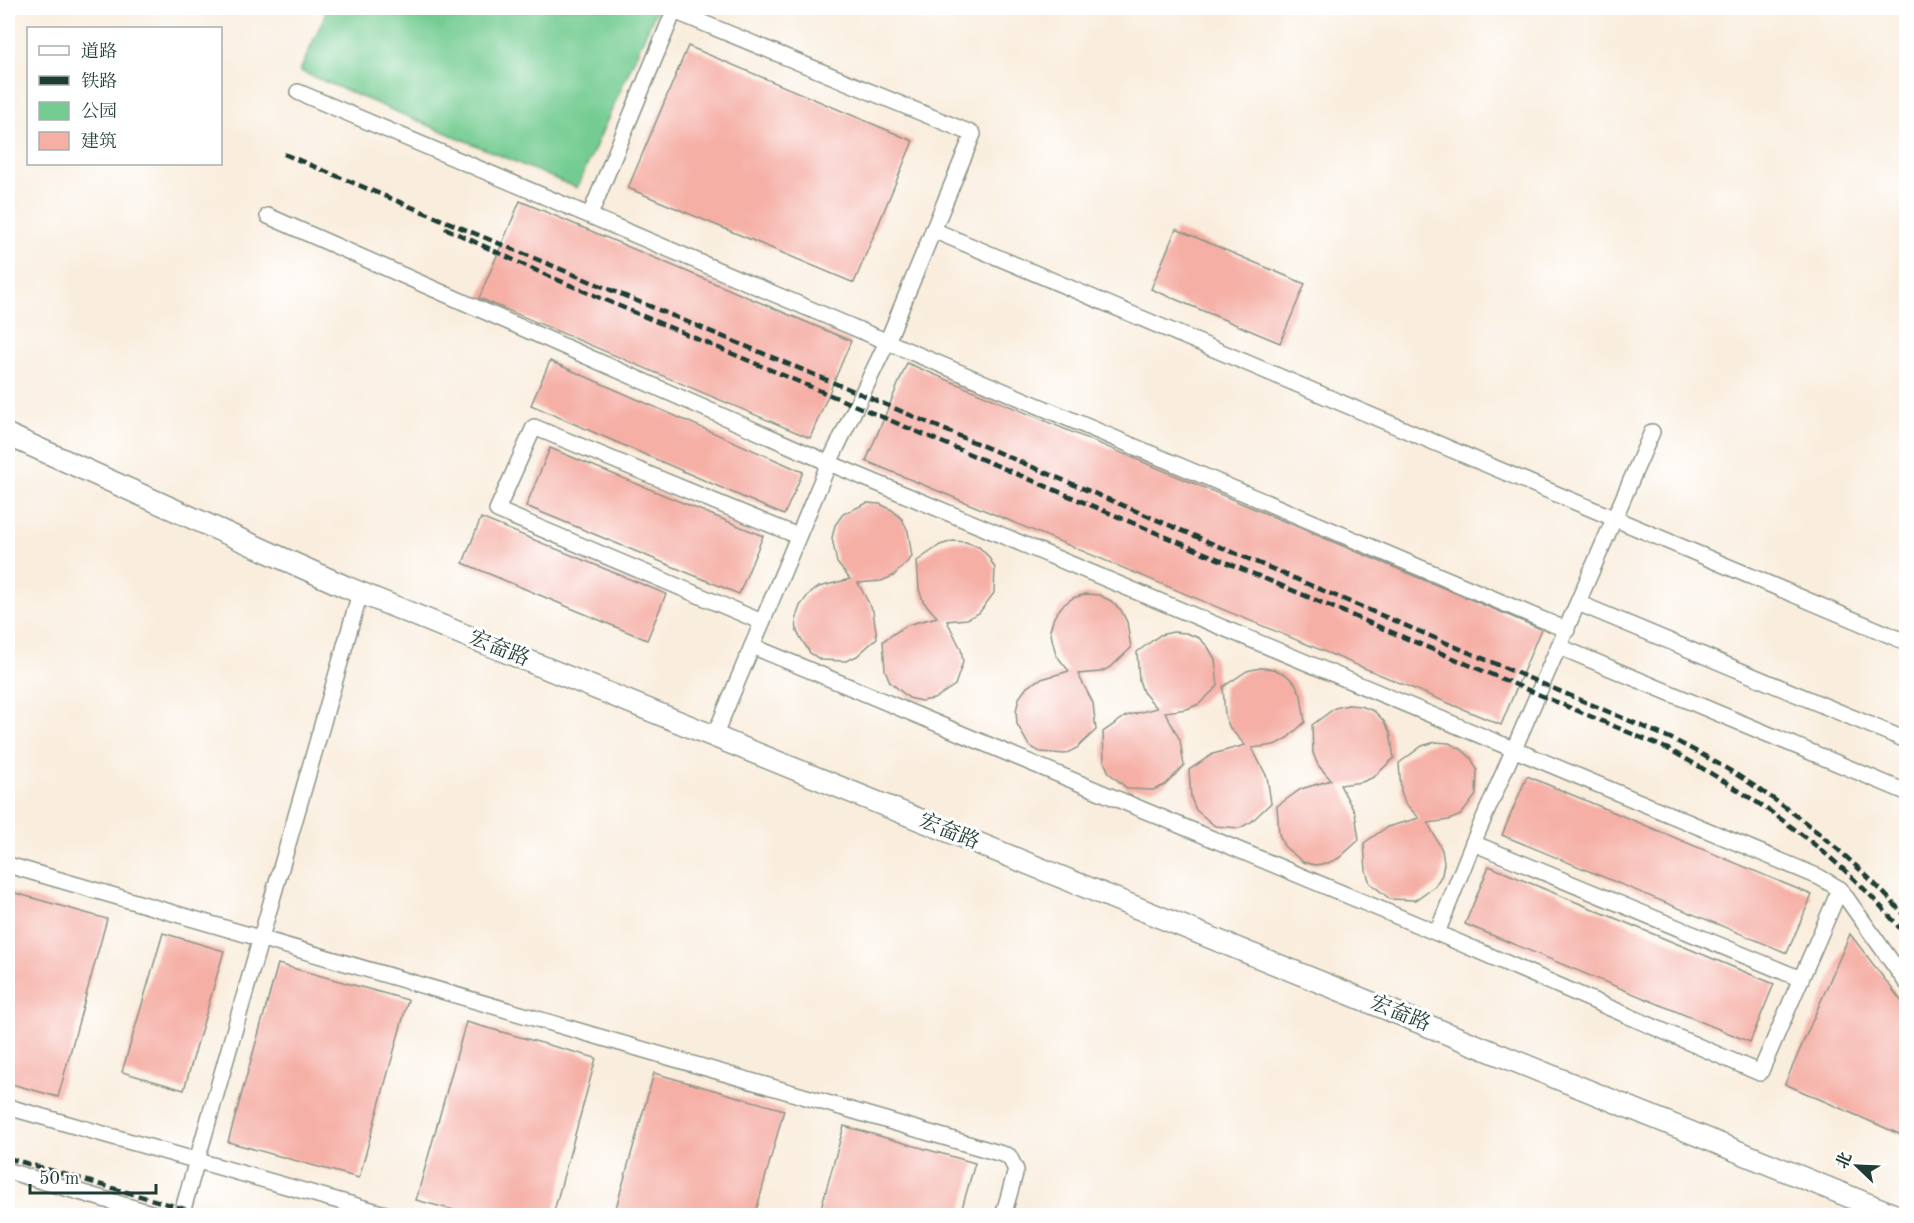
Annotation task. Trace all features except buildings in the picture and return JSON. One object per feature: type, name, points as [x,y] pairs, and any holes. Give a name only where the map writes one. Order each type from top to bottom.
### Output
[{"type":"street","points":[[590,215],[674,11],[973,134],[887,342],[798,536],[714,737]]},
{"type":"street","points":[[298,92],[1567,630]]},
{"type":"street","points":[[268,216],[830,463],[1819,877],[1840,889],[1906,982]]},
{"type":"street","points":[[933,230],[1906,642]]},
{"type":"street","points":[[762,622],[497,510],[534,427],[798,536]]},
{"type":"street","points":[[1437,933],[1473,843],[1652,432]]},
{"type":"street","name":"宏奤路","points":[[8,435],[360,593],[1897,1215]]},
{"type":"street","points":[[181,1215],[360,593]]},
{"type":"street","points":[[1578,603],[1906,740]]},
{"type":"street","points":[[752,646],[1437,933],[1760,1073],[1840,889]]},
{"type":"street","points":[[1560,647],[1906,792]]},
{"type":"street","points":[[1473,843],[1801,979]]},
{"type":"street","points":[[8,865],[1009,1156],[1016,1170],[1003,1215]]},
{"type":"street","points":[[8,1107],[392,1215]]},
{"type":"street","points":[[8,1171],[161,1215]]},
{"type":"green space","points":[[328,8],[657,8],[577,188],[300,71]]},
{"type":"railway","points":[[284,154],[863,395],[1670,738],[1735,774],[1797,816],[1854,864],[1906,917]]},
{"type":"railway","points":[[445,228],[546,275],[1668,749],[1765,808],[1826,854],[1855,880],[1906,936]]},
{"type":"railway","points":[[8,1158],[209,1216]]}]
